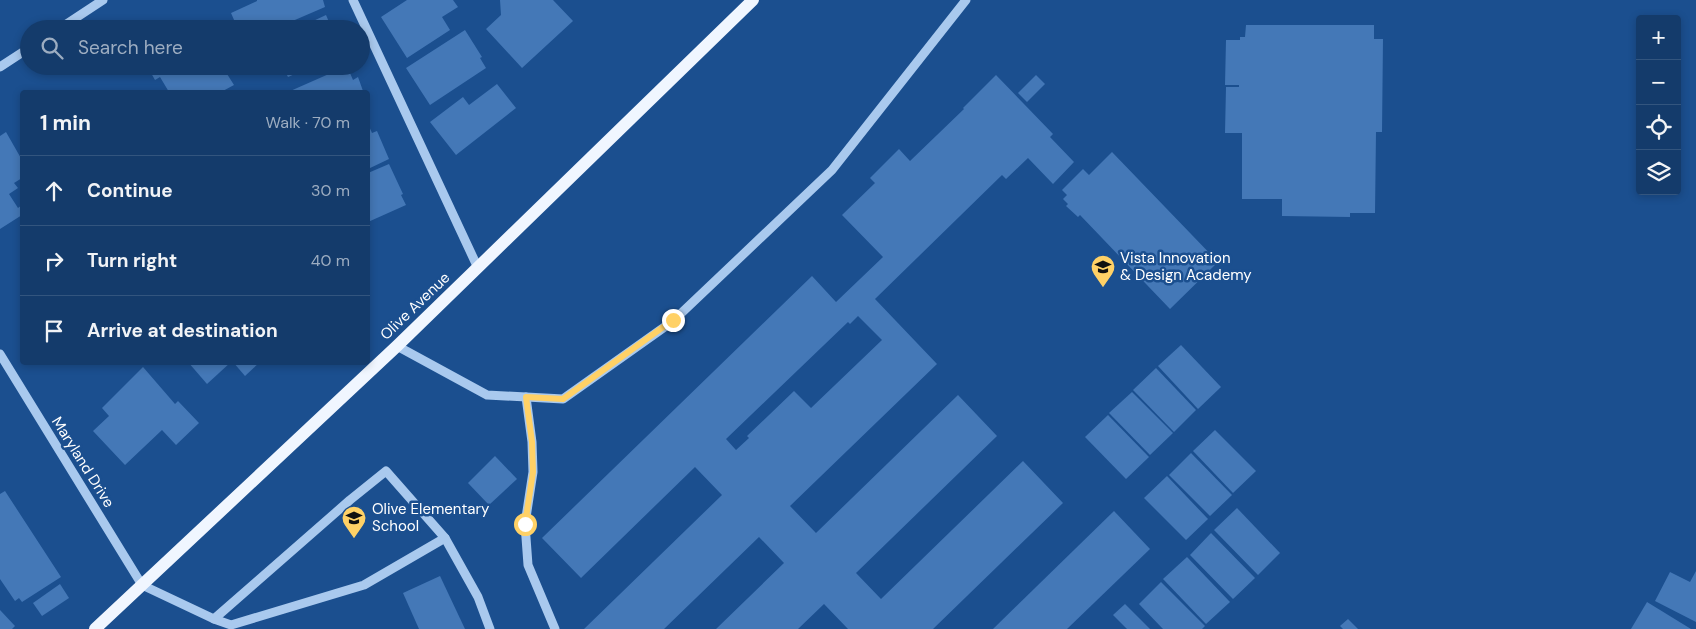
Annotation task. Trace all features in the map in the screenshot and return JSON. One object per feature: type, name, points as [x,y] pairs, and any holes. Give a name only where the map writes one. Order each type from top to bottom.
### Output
[{"type":"main road","name":"Olive Avenue","points":[[95,629],[397,346],[753,0]]},
{"type":"street","points":[[73,20],[103,0]]},
{"type":"street","points":[[353,0],[362,20]]},
{"type":"street","points":[[397,346],[487,395],[563,399],[673,320],[832,170],[966,0]]},
{"type":"street","points":[[370,36],[478,268]]},
{"type":"street","points":[[0,67],[20,54]]},
{"type":"street","name":"Maryland Drive","points":[[0,354],[142,585]]},
{"type":"street","points":[[526,397],[532,442],[533,472],[525,524],[528,565],[555,629]]},
{"type":"street","points":[[214,619],[386,470],[445,538],[478,597],[490,629]]},
{"type":"street","points":[[142,585],[231,625],[364,585],[445,538]]},
{"type":"building","points":[[323,0],[325,7],[295,20],[234,20],[231,13],[257,1]]},
{"type":"building","points":[[407,0],[453,0],[458,7],[442,17],[450,30],[407,58],[381,17]]},
{"type":"building","points":[[500,0],[553,0],[573,21],[522,68],[486,29],[501,15]]},
{"type":"building","points":[[326,15],[328,20],[315,20]]},
{"type":"building","points":[[1246,25],[1374,25],[1374,39],[1383,39],[1382,132],[1376,132],[1375,213],[1350,213],[1350,217],[1282,216],[1282,199],[1242,199],[1242,133],[1225,133],[1226,87],[1239,87],[1239,85],[1225,85],[1226,40],[1240,40],[1240,37],[1245,37]]},
{"type":"building","points":[[465,30],[482,57],[480,58],[486,68],[430,105],[406,68]]},
{"type":"building","points":[[152,75],[228,75],[234,85],[225,90],[168,90],[160,77],[155,80]]},
{"type":"building","points":[[327,75],[351,75],[353,80],[358,77],[363,90],[293,90]]},
{"type":"building","points":[[996,75],[1053,134],[1050,137],[1074,162],[1053,184],[1028,158],[1006,179],[1002,175],[875,299],[937,364],[790,506],[816,533],[958,395],[997,436],[856,573],[881,599],[1023,461],[1063,503],[933,629],[848,629],[824,604],[798,629],[716,629],[784,563],[759,537],[664,629],[584,629],[722,495],[695,467],[581,578],[542,538],[812,276],[836,302],[883,257],[842,215],[875,183],[870,178],[899,149],[910,161]],"holes":[[[858,316],[882,340],[811,408],[794,391],[747,436],[749,438],[736,450],[726,439],[848,322],[850,324]]]},
{"type":"building","points":[[1036,75],[1045,84],[1027,102],[1018,93]]},
{"type":"building","points":[[497,84],[516,108],[456,155],[430,122],[463,97],[469,105]]},
{"type":"building","points":[[370,128],[372,133],[377,131],[389,159],[370,168]]},
{"type":"building","points":[[6,132],[20,156],[20,179],[14,183],[18,188],[9,194],[18,208],[20,206],[20,216],[0,229],[0,136]]},
{"type":"building","points":[[1112,152],[1218,262],[1170,309],[1080,215],[1078,217],[1066,206],[1068,204],[1063,199],[1067,195],[1062,190],[1083,169],[1089,175]]},
{"type":"building","points":[[389,164],[406,205],[370,221],[370,172]]},
{"type":"building","points":[[1181,345],[1221,387],[1198,409],[1158,366]]},
{"type":"building","points":[[191,365],[228,365],[207,384]]},
{"type":"building","points":[[236,365],[257,365],[245,376]]},
{"type":"building","points":[[143,367],[175,404],[178,401],[199,423],[176,445],[162,430],[125,465],[93,431],[109,416],[102,408]]},
{"type":"building","points":[[1156,368],[1196,410],[1174,432],[1133,390]]},
{"type":"building","points":[[1132,392],[1173,433],[1150,455],[1109,413]]},
{"type":"building","points":[[1108,415],[1149,457],[1126,479],[1085,437]]},
{"type":"building","points":[[1215,430],[1256,471],[1233,493],[1193,451]]},
{"type":"building","points":[[1191,453],[1232,495],[1210,516],[1169,475]]},
{"type":"building","points":[[495,456],[517,479],[489,505],[468,483]]},
{"type":"building","points":[[1167,476],[1208,519],[1186,540],[1144,498]]},
{"type":"building","points":[[5,491],[61,577],[22,602],[19,598],[15,601],[0,579],[0,494]]},
{"type":"building","points":[[1237,508],[1280,553],[1258,575],[1214,530]]},
{"type":"building","points":[[1114,511],[1150,549],[1067,629],[993,629]]},
{"type":"building","points":[[1211,533],[1255,578],[1233,599],[1190,555]]},
{"type":"building","points":[[1187,557],[1230,602],[1206,624],[1163,579]]},
{"type":"building","points":[[1696,571],[1696,622],[1655,601],[1670,572],[1690,582]]},
{"type":"building","points":[[440,576],[465,629],[419,629],[403,593]]},
{"type":"building","points":[[1161,582],[1205,626],[1202,629],[1163,629],[1139,604]]},
{"type":"building","points":[[60,584],[69,598],[42,616],[33,603]]},
{"type":"building","points":[[1647,602],[1691,629],[1631,629]]},
{"type":"building","points":[[1125,604],[1150,629],[1127,629],[1113,615]]},
{"type":"building","points":[[0,610],[15,626],[12,629],[0,629]]},
{"type":"building","points":[[1348,619],[1358,629],[1343,629],[1340,626]]},
{"type":"place","name":"Vista Innovation & Design Academy","points":[[1103,288]]},
{"type":"place","name":"Olive Elementary School","points":[[354,539]]},
{"type":"route","points":[[525,524],[533,472],[532,442],[526,397],[563,399],[673,320]]}]
